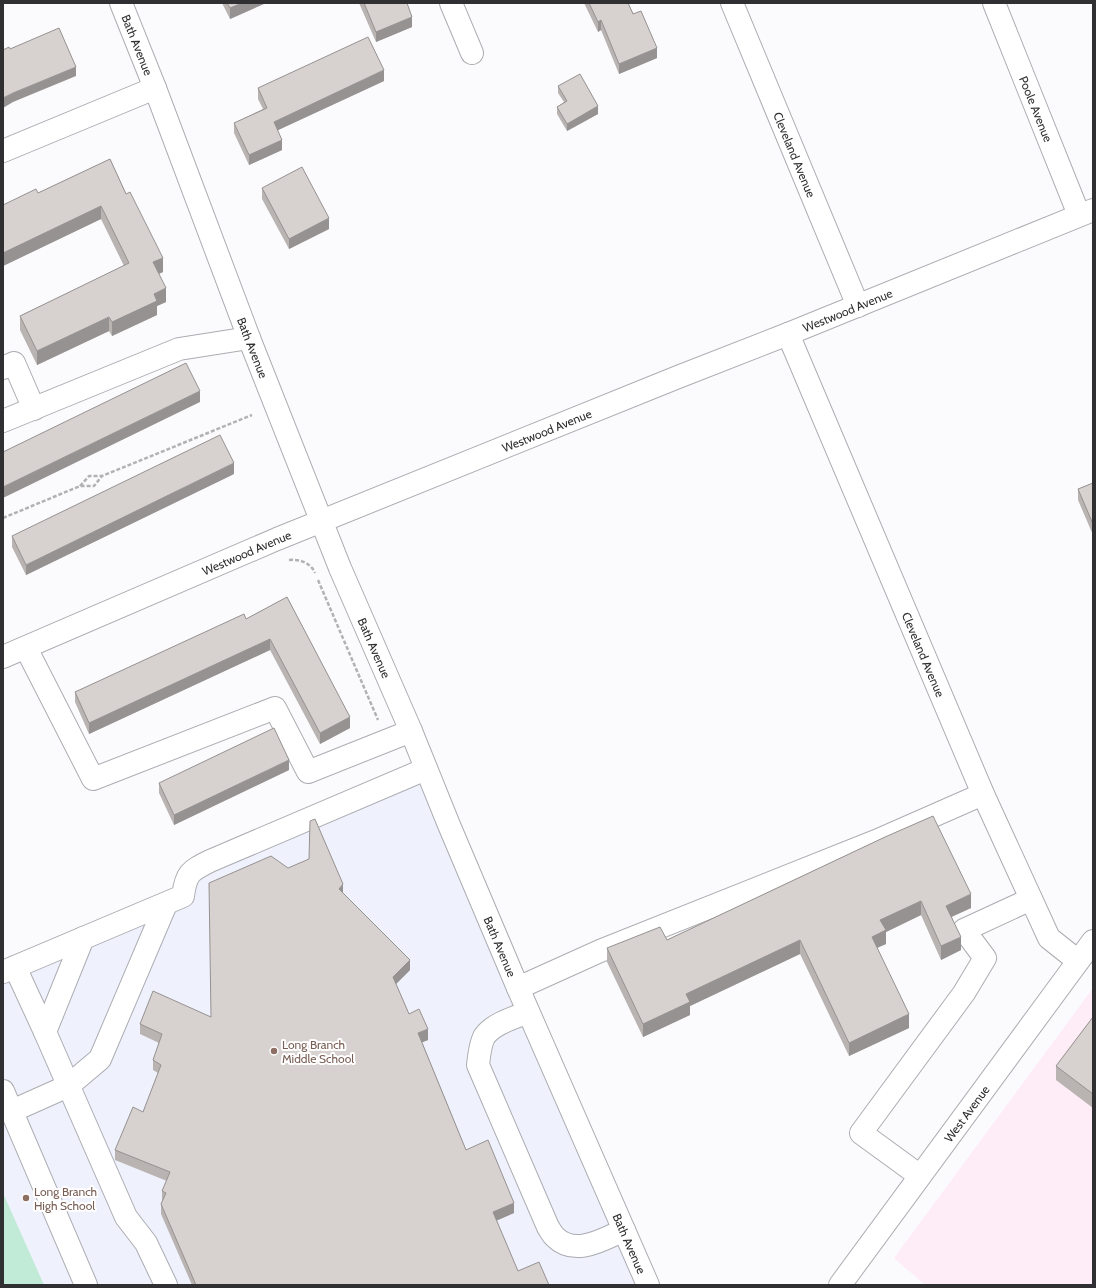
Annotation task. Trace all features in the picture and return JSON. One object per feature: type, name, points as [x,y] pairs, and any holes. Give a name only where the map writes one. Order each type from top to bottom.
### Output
[{"type":"street","name":"Bath Avenue","points":[[121,3],[155,88],[248,338],[344,577],[411,731],[528,1012],[648,1285]]},
{"type":"street","points":[[451,3],[472,53]]},
{"type":"street","name":"Cleveland Avenue","points":[[732,3],[858,306]]},
{"type":"street","name":"Poole Avenue","points":[[994,3],[1086,213]]},
{"type":"street","points":[[3,151],[155,88]]},
{"type":"street","name":"Westwood Avenue","points":[[3,657],[277,539],[1086,213]]},
{"type":"street","name":"Cleveland Avenue","points":[[788,334],[982,794],[1049,938],[1078,961]]},
{"type":"street","points":[[3,421],[180,349],[248,338]]},
{"type":"street","points":[[3,368],[14,363],[34,409]]},
{"type":"street","points":[[26,648],[93,779],[275,708],[308,772],[411,731]]},
{"type":"street","points":[[166,1285],[146,1243],[126,1217],[45,1032],[9,970],[182,896],[185,881],[190,873],[198,868],[426,769]]},
{"type":"street","points":[[518,988],[600,951],[876,841],[982,794]]},
{"type":"street","points":[[920,1176],[861,1133],[964,993],[985,958],[964,930],[1031,899]]},
{"type":"street","points":[[12,1111],[68,1086],[100,1059],[166,904]]},
{"type":"street","points":[[45,1032],[83,938]]},
{"type":"street","name":"West Avenue","points":[[840,1285],[1093,941]]},
{"type":"street","points":[[528,1012],[495,1027],[485,1036],[480,1050],[478,1065],[548,1227],[556,1238],[568,1245],[580,1246],[591,1245],[624,1230]]},
{"type":"street","points":[[3,1091],[86,1285]]},
{"type":"path","points":[[80,486],[89,476],[102,476],[252,415]]},
{"type":"path","points":[[3,518],[80,486],[94,486],[102,476]]},
{"type":"path","points":[[284,561],[302,561],[314,570],[379,721]]},
{"type":"shaded area","name":"Long Branch Middle School","points":[[426,769],[648,1285],[3,1285],[3,972],[166,904],[185,881]]},
{"type":"shaded area","points":[[1093,988],[1093,1285],[925,1285],[894,1258]]},
{"type":"green space","points":[[3,1193],[44,1285],[3,1285]]},
{"type":"building","points":[[227,3],[242,3],[230,8]]},
{"type":"building","points":[[364,3],[407,3],[412,17],[376,32]]},
{"type":"building","points":[[589,3],[628,3],[633,14],[641,11],[657,48],[619,64],[601,20],[598,22]]},
{"type":"building","points":[[59,28],[76,67],[3,98],[3,50],[9,47],[10,49]]},
{"type":"building","points":[[368,37],[384,70],[274,122],[282,140],[249,155],[234,123],[267,108],[258,88]]},
{"type":"building","points":[[580,74],[598,106],[567,124],[557,107],[567,101],[558,86]]},
{"type":"building","points":[[110,159],[126,194],[130,192],[163,258],[153,262],[166,288],[154,294],[157,301],[112,322],[109,317],[37,351],[20,316],[129,263],[101,206],[3,253],[3,205],[36,189],[38,193]]},
{"type":"building","points":[[302,167],[329,218],[289,239],[262,188]]},
{"type":"building","points":[[186,363],[200,391],[3,487],[3,452]]},
{"type":"building","points":[[220,435],[234,463],[26,565],[12,536]]},
{"type":"building","points":[[1093,483],[1093,524],[1078,489]]},
{"type":"building","points":[[287,597],[350,717],[320,733],[270,639],[89,723],[75,692],[244,614],[246,619]]},
{"type":"building","points":[[274,728],[289,760],[174,815],[159,783]]},
{"type":"building","points":[[933,816],[971,894],[946,906],[961,937],[941,946],[921,901],[880,920],[886,930],[872,937],[909,1014],[849,1043],[800,940],[686,994],[690,1002],[643,1024],[607,948],[660,927],[667,940],[885,837]]},
{"type":"building","name":"Long Branch Middle School","points":[[315,819],[343,884],[339,889],[410,960],[393,977],[409,1014],[419,1009],[428,1029],[418,1033],[466,1150],[488,1140],[514,1203],[493,1212],[518,1271],[539,1262],[549,1285],[196,1285],[161,1204],[166,1193],[162,1191],[170,1172],[115,1150],[133,1107],[143,1112],[161,1065],[153,1060],[162,1034],[140,1024],[153,991],[211,1017],[209,883],[271,856],[288,868],[309,859],[310,821]]},
{"type":"building","points":[[1093,1017],[1093,1094],[1056,1066]]},
{"type":"place","name":"Long Branch Middle School","points":[[274,1051]]},
{"type":"place","name":"Long Branch High School","points":[[26,1198]]}]
